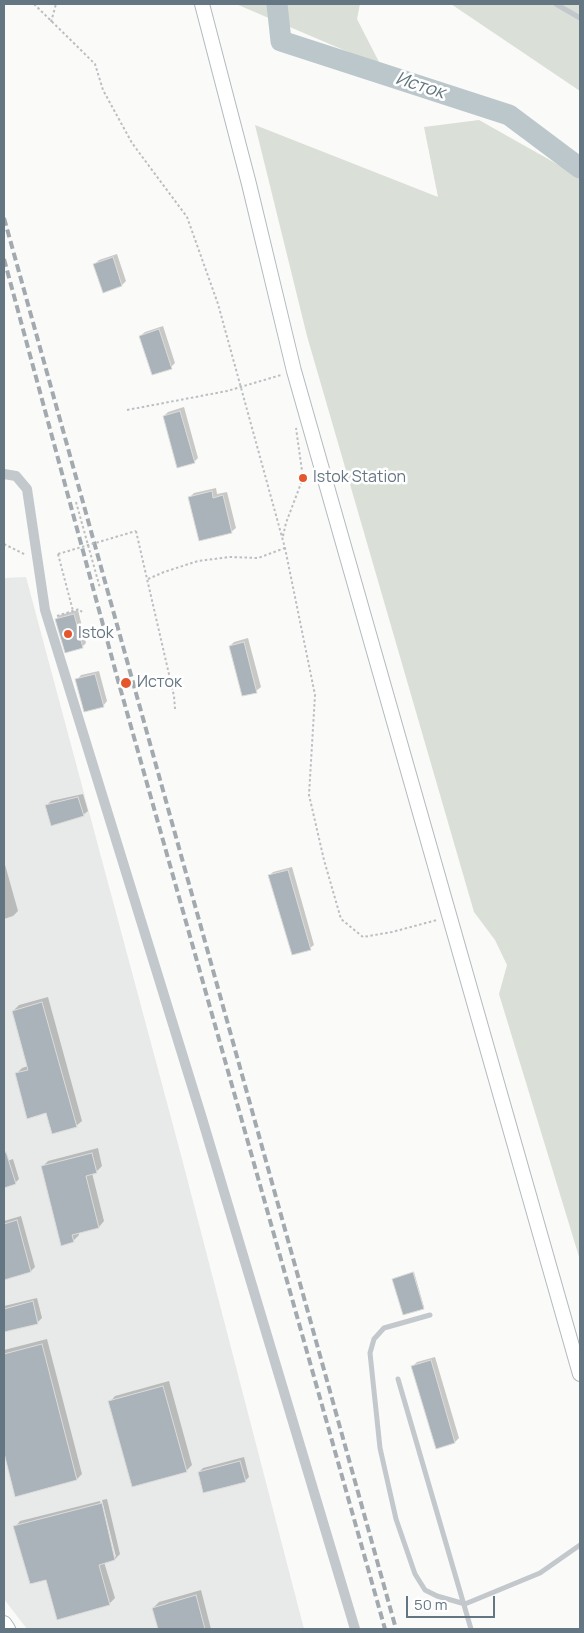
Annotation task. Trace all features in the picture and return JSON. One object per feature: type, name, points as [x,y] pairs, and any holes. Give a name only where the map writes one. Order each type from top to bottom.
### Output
[{"type":"main road","points":[[202,4],[252,194],[309,425],[385,685],[449,917],[580,1374]]},
{"type":"main road","points":[[4,1623],[8,1629]]},
{"type":"street","points":[[4,474],[16,476],[27,489],[48,619],[198,1106],[355,1629]]},
{"type":"lane","points":[[556,4],[580,18]]},
{"type":"lane","points":[[430,1315],[384,1328],[374,1340],[370,1353],[380,1448],[396,1519],[415,1574],[425,1590],[437,1596],[465,1604],[540,1573],[580,1545]]},
{"type":"lane","points":[[398,1378],[471,1629]]},
{"type":"path","points":[[34,4],[95,64],[103,90],[132,142],[187,217],[218,304],[285,548],[315,694],[309,795],[324,860],[341,919],[363,937],[392,932],[449,917]]},
{"type":"path","points":[[52,22],[56,4]]},
{"type":"path","points":[[127,410],[241,388],[294,370]]},
{"type":"path","points":[[282,539],[303,478],[296,428],[309,425]]},
{"type":"path","points":[[76,502],[100,588]]},
{"type":"path","points":[[72,611],[58,554],[136,531],[174,696],[174,710]]},
{"type":"path","points":[[4,544],[38,560]]},
{"type":"path","points":[[148,578],[198,562],[230,557],[258,558],[285,548]]},
{"type":"path","points":[[48,619],[79,609],[82,612]]},
{"type":"shaded area","points":[[236,4],[360,4],[357,19],[381,66]]},
{"type":"shaded area","points":[[451,4],[580,4],[580,91]]},
{"type":"shaded area","points":[[479,120],[580,177],[580,1260],[499,994],[507,965],[495,940],[474,912],[307,336],[255,125],[438,197],[424,127]]},
{"type":"shaded area","points":[[26,577],[181,1155],[304,1629],[27,1629],[4,1599],[4,578]]},
{"type":"building","points":[[113,257],[122,286],[103,293],[93,264]]},
{"type":"building","points":[[159,329],[172,369],[152,375],[139,336]]},
{"type":"building","points":[[180,411],[195,463],[177,468],[163,416]]},
{"type":"building","points":[[212,491],[213,498],[223,495],[232,533],[199,541],[188,497]]},
{"type":"building","name":"Istok","points":[[74,614],[83,648],[65,653],[55,619]]},
{"type":"building","points":[[244,642],[257,693],[242,696],[229,646]]},
{"type":"building","points":[[95,674],[104,707],[84,712],[75,679]]},
{"type":"building","points":[[78,797],[84,816],[51,826],[45,805]]},
{"type":"building","points":[[288,870],[311,950],[292,955],[268,875]]},
{"type":"building","points":[[42,1002],[77,1127],[52,1134],[46,1113],[27,1119],[15,1073],[28,1070],[12,1011]]},
{"type":"building","points":[[6,1152],[16,1184],[4,1188],[4,1153]]},
{"type":"building","points":[[92,1153],[97,1173],[86,1176],[99,1228],[72,1235],[74,1242],[61,1246],[41,1166]]},
{"type":"building","points":[[17,1220],[31,1272],[4,1280],[4,1224]]},
{"type":"building","points":[[413,1272],[424,1309],[403,1315],[392,1279]]},
{"type":"building","points":[[33,1301],[38,1324],[4,1332],[4,1309]]},
{"type":"building","points":[[42,1344],[77,1480],[15,1497],[4,1453],[4,1354]]},
{"type":"building","points":[[431,1360],[455,1443],[436,1449],[411,1366]]},
{"type":"building","points":[[163,1386],[187,1472],[132,1487],[108,1401]]},
{"type":"building","points":[[240,1461],[246,1482],[203,1493],[198,1472]]},
{"type":"building","points":[[102,1503],[115,1560],[99,1565],[110,1605],[57,1620],[46,1580],[30,1584],[13,1526]]},
{"type":"building","points":[[196,1595],[205,1629],[158,1629],[152,1608]]},
{"type":"waterway","name":"Исток","points":[[277,4],[281,41],[509,115],[580,168]]},
{"type":"railway","points":[[4,218],[396,1629]]},
{"type":"railway","points":[[4,259],[119,684],[385,1629]]},
{"type":"place","name":"Istok Station","points":[[303,478]]},
{"type":"place","name":"Istok","points":[[68,634]]},
{"type":"place","name":"Исток","points":[[126,683]]}]
